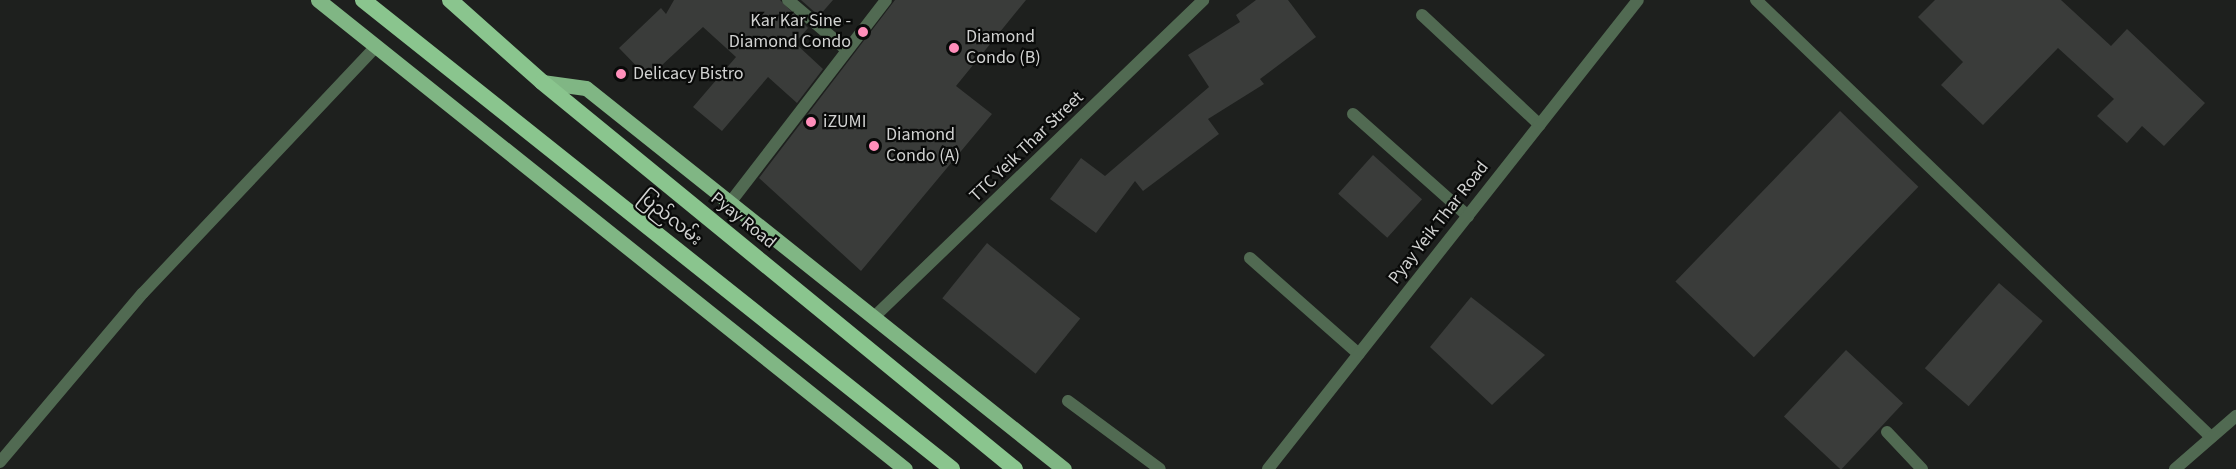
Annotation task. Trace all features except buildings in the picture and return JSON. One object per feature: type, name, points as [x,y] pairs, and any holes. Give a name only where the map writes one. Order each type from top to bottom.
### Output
[{"type":"highway","name":"ပြည်လမ်း","points":[[363,0],[952,469]]},
{"type":"highway","name":"Pyay Road","points":[[450,0],[542,82],[1015,469]]},
{"type":"main road","points":[[318,0],[905,469]]},
{"type":"main road","points":[[542,82],[586,88],[1064,469]]},
{"type":"street","points":[[788,0],[847,50]]},
{"type":"street","points":[[729,204],[886,0]]},
{"type":"street","name":"TTC Yeik Thar Street","points":[[874,316],[1203,0]]},
{"type":"street","name":"Pyay Yeik Thar Road","points":[[1268,469],[1638,0]]},
{"type":"street","points":[[1756,0],[2211,437]]},
{"type":"street","points":[[1422,15],[1540,125]]},
{"type":"street","points":[[0,462],[143,293],[376,47]]},
{"type":"street","points":[[1353,114],[1468,216]]},
{"type":"street","points":[[1250,258],[1359,354]]},
{"type":"street","points":[[1068,400],[1160,469]]},
{"type":"street","points":[[2175,469],[2236,416]]},
{"type":"street","points":[[1887,432],[1922,469]]},
{"type":"place","name":"Kar Kar Sine - Diamond Condo","points":[[863,32]]},
{"type":"place","name":"Diamond Condo (B)","points":[[954,48]]},
{"type":"place","name":"Delicacy Bistro","points":[[621,74]]},
{"type":"place","name":"iZUMI","points":[[811,122]]},
{"type":"place","name":"Diamond Condo (A)","points":[[874,146]]}]
